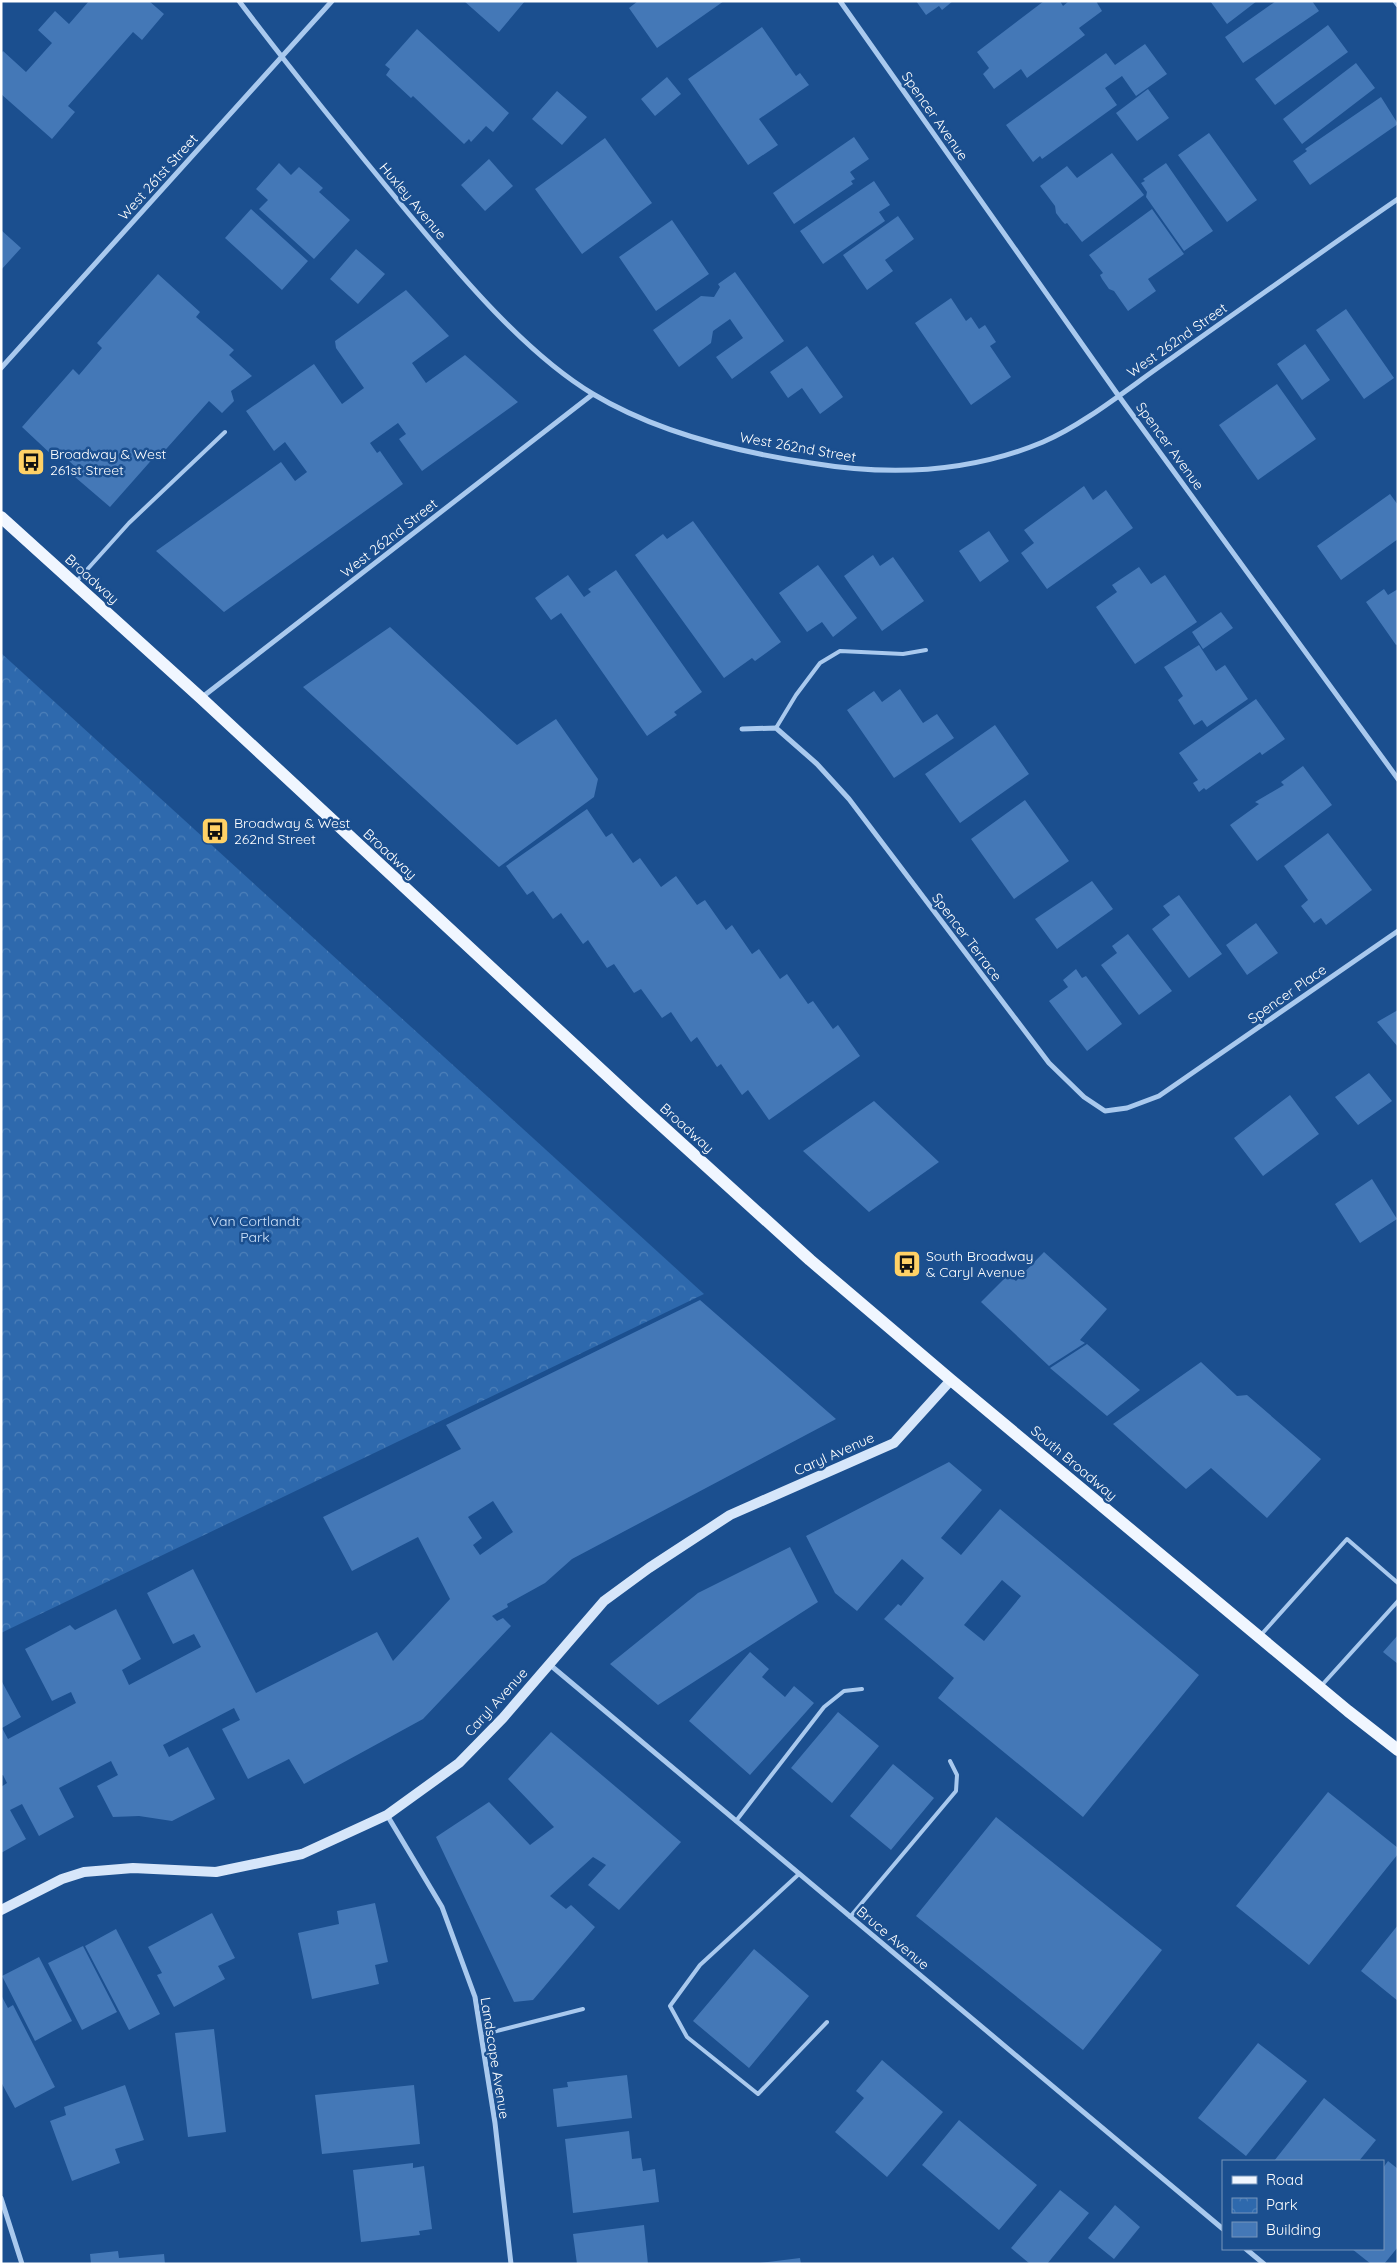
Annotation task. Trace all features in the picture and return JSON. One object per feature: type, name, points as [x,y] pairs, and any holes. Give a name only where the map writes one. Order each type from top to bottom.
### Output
[{"type":"main road","name":"Broadway","points":[[1,517],[201,698],[638,1104],[736,1192]]},
{"type":"main road","name":"South Broadway","points":[[736,1192],[810,1260],[951,1380],[1259,1637],[1398,1750]]},
{"type":"street","name":"Huxley Avenue","points":[[239,1],[282,57],[449,261],[535,350],[593,394]]},
{"type":"street","name":"West 261st Street","points":[[1,368],[332,1]]},
{"type":"street","name":"Spencer Avenue","points":[[840,1],[1118,395],[1398,779]]},
{"type":"street","points":[[1395,1],[1398,5]]},
{"type":"street","name":"West 262nd Street","points":[[201,698],[593,394],[636,415],[727,446],[774,458],[828,466],[887,472],[936,470],[1016,453],[1048,440],[1118,395],[1398,199]]},
{"type":"street","points":[[742,729],[776,728]]},
{"type":"street","name":"Spencer Terrace","points":[[776,728],[817,764],[849,799],[1049,1063],[1084,1097],[1105,1111],[1128,1108],[1159,1096],[1188,1075]]},
{"type":"street","name":"Spencer Place","points":[[1188,1075],[1398,931]]},
{"type":"street","name":"Caryl Avenue","points":[[1,1910],[62,1879],[84,1872],[133,1868],[216,1872],[302,1854],[388,1815],[459,1763],[503,1718],[604,1601],[649,1568],[730,1515],[894,1443],[951,1380]]},
{"type":"street","name":"Bruce Avenue","points":[[548,1664],[1222,2228]]},
{"type":"street","name":"Landscape Avenue","points":[[388,1815],[442,1907],[475,1996],[495,2123],[511,2264]]},
{"type":"street","points":[[1,2198],[22,2264]]},
{"type":"street","points":[[1247,2250],[1264,2264]]},
{"type":"lane","points":[[74,583],[129,523],[225,432]]},
{"type":"lane","points":[[776,728],[796,695],[820,663],[840,651],[903,654],[926,650]]},
{"type":"lane","points":[[1259,1637],[1347,1539],[1398,1583]]},
{"type":"lane","points":[[1320,1687],[1398,1602]]},
{"type":"lane","points":[[736,1821],[824,1707],[844,1691],[862,1689]]},
{"type":"lane","points":[[850,1917],[956,1791],[957,1775],[950,1761]]},
{"type":"lane","points":[[799,1874],[700,1965],[670,2006],[687,2037],[758,2094],[827,2022]]},
{"type":"lane","points":[[481,2035],[582,2010]]},
{"type":"green space","name":"Van Cortlandt Park","points":[[1,653],[704,1294],[1,1633]]},
{"type":"building","points":[[89,1],[149,1],[164,14],[142,40],[133,32],[68,106],[75,112],[52,139],[1,94],[1,54],[3,51],[26,72],[52,43],[38,30],[55,11],[69,24]]},
{"type":"building","points":[[464,1],[525,1],[499,32]]},
{"type":"building","points":[[638,1],[724,1],[657,48],[629,8]]},
{"type":"building","points":[[916,1],[953,1],[942,10],[939,6],[926,15]]},
{"type":"building","points":[[1044,1],[1060,1],[1063,6],[1069,1],[1096,1],[1102,11],[1079,28],[1085,35],[1027,78],[1021,69],[994,89],[983,74],[989,68],[977,52]]},
{"type":"building","points":[[1210,1],[1257,1],[1227,24]]},
{"type":"building","points":[[1276,1],[1312,1],[1319,11],[1243,63],[1225,37]]},
{"type":"building","points":[[1328,25],[1348,52],[1275,105],[1255,79]]},
{"type":"building","points":[[762,27],[796,76],[800,73],[809,85],[759,119],[778,145],[748,165],[688,79]]},
{"type":"building","points":[[417,29],[509,113],[493,132],[486,126],[471,142],[469,139],[464,144],[413,96],[411,98],[386,75],[390,69],[385,65]]},
{"type":"building","points":[[1145,44],[1167,74],[1136,96],[1122,76],[1105,88],[1117,105],[1042,159],[1040,156],[1033,162],[1006,125],[1106,53],[1115,65]]},
{"type":"building","points":[[1356,63],[1375,88],[1302,144],[1283,119]]},
{"type":"building","points":[[667,77],[681,94],[655,116],[641,99]]},
{"type":"building","points":[[1148,89],[1169,118],[1137,141],[1116,113]]},
{"type":"building","points":[[557,91],[587,117],[562,145],[532,119]]},
{"type":"building","points":[[1381,97],[1398,124],[1310,185],[1293,161],[1307,151],[1305,149]]},
{"type":"building","points":[[1209,133],[1257,200],[1227,222],[1178,155]]},
{"type":"building","points":[[854,137],[869,159],[850,172],[855,179],[851,181],[853,184],[794,224],[773,193]]},
{"type":"building","points":[[605,138],[652,203],[582,254],[535,189]]},
{"type":"building","points":[[1112,153],[1144,195],[1082,242],[1067,223],[1065,224],[1056,213],[1055,206],[1040,186],[1067,166],[1077,178]]},
{"type":"building","points":[[489,159],[513,186],[485,211],[461,185]]},
{"type":"building","points":[[279,163],[291,175],[299,167],[323,188],[319,192],[350,220],[314,259],[259,209],[268,200],[256,189]]},
{"type":"building","points":[[1166,163],[1213,231],[1184,251],[1146,197],[1147,192],[1141,183],[1145,181],[1143,179]]},
{"type":"building","points":[[874,181],[890,205],[879,212],[885,221],[823,264],[800,231]]},
{"type":"building","points":[[251,209],[308,261],[282,290],[225,238]]},
{"type":"building","points":[[1152,209],[1184,254],[1148,279],[1156,291],[1128,311],[1114,291],[1109,289],[1102,279],[1100,275],[1103,273],[1089,255]]},
{"type":"building","points":[[898,216],[914,239],[885,260],[893,271],[867,290],[843,255]]},
{"type":"building","points":[[672,220],[709,274],[656,311],[619,257]]},
{"type":"building","points":[[1,230],[21,248],[1,270]]},
{"type":"building","points":[[356,249],[385,274],[358,304],[330,279]]},
{"type":"building","points":[[735,272],[784,341],[732,379],[716,357],[743,338],[730,319],[713,331],[711,343],[679,367],[653,330],[701,296],[714,297],[720,287],[718,284]]},
{"type":"building","points":[[158,274],[200,312],[196,317],[234,350],[229,355],[252,376],[231,391],[234,401],[222,413],[209,401],[159,457],[156,455],[110,507],[75,477],[80,471],[58,451],[53,456],[22,427],[73,369],[79,375],[102,348],[97,343]]},
{"type":"building","points":[[406,290],[449,336],[412,363],[426,383],[465,355],[518,402],[422,471],[399,439],[406,434],[398,423],[370,443],[377,453],[380,451],[403,484],[224,612],[156,551],[281,462],[295,481],[307,472],[285,442],[274,451],[246,411],[314,364],[342,404],[364,388],[336,348],[335,341]]},
{"type":"building","points":[[951,298],[966,321],[971,317],[979,329],[985,325],[996,342],[990,346],[1011,377],[971,405],[915,323]]},
{"type":"building","points":[[1346,309],[1394,378],[1364,399],[1316,330]]},
{"type":"building","points":[[1305,344],[1330,380],[1302,400],[1277,364]]},
{"type":"building","points":[[807,346],[843,397],[820,414],[802,388],[788,398],[770,372]]},
{"type":"building","points":[[1277,384],[1316,439],[1258,480],[1219,425]]},
{"type":"building","points":[[1084,486],[1093,500],[1106,490],[1133,528],[1047,589],[1021,553],[1034,543],[1024,530]]},
{"type":"building","points":[[1390,494],[1398,505],[1398,539],[1341,580],[1317,546]]},
{"type":"building","points":[[693,521],[781,642],[755,661],[752,658],[724,678],[635,555],[663,534],[667,539]]},
{"type":"building","points":[[989,531],[1009,561],[980,582],[959,551]]},
{"type":"building","points":[[873,555],[880,566],[893,557],[924,601],[882,631],[844,576]]},
{"type":"building","points":[[818,565],[857,618],[833,637],[822,622],[807,632],[779,593]]},
{"type":"building","points":[[1139,567],[1151,584],[1165,575],[1197,622],[1135,664],[1096,607],[1117,592],[1112,585]]},
{"type":"building","points":[[616,570],[702,692],[674,712],[677,715],[647,736],[561,613],[551,620],[535,598],[568,575],[584,597],[591,592],[588,589]]},
{"type":"building","points":[[1384,589],[1388,595],[1398,589],[1398,644],[1396,645],[1366,602]]},
{"type":"building","points":[[1221,612],[1233,628],[1203,649],[1192,632]]},
{"type":"building","points":[[390,627],[517,745],[556,719],[598,779],[594,797],[499,867],[303,687]]},
{"type":"building","points":[[1199,645],[1216,671],[1225,665],[1248,699],[1207,727],[1202,720],[1194,725],[1178,700],[1183,696],[1164,667]]},
{"type":"building","points":[[900,689],[923,723],[937,714],[954,738],[894,778],[847,710],[874,691],[882,702]]},
{"type":"building","points":[[1256,699],[1285,739],[1262,755],[1260,752],[1206,790],[1204,788],[1199,792],[1193,783],[1198,780],[1179,753]]},
{"type":"building","points":[[995,725],[1029,774],[960,823],[925,774]]},
{"type":"building","points":[[1303,766],[1332,805],[1257,861],[1230,825],[1259,804],[1255,802],[1284,785],[1281,782]]},
{"type":"building","points":[[1025,800],[1069,861],[1014,899],[971,839]]},
{"type":"building","points":[[587,809],[606,837],[612,833],[633,863],[640,858],[661,887],[676,876],[697,905],[705,900],[726,930],[732,925],[752,954],[759,949],[780,979],[787,974],[808,1004],[813,1001],[833,1029],[838,1025],[860,1056],[769,1120],[748,1090],[742,1095],[721,1064],[717,1067],[697,1037],[691,1042],[671,1012],[662,1018],[641,989],[634,993],[614,964],[607,968],[588,940],[583,944],[561,913],[553,919],[533,891],[527,895],[506,866]]},
{"type":"building","points":[[1328,833],[1372,890],[1326,925],[1321,918],[1314,923],[1301,906],[1308,900],[1284,866]]},
{"type":"building","points":[[1092,881],[1113,909],[1057,949],[1035,919]]},
{"type":"building","points":[[1179,895],[1222,954],[1189,978],[1152,929],[1170,915],[1163,906]]},
{"type":"building","points":[[1256,923],[1278,953],[1247,975],[1226,945]]},
{"type":"building","points":[[1128,934],[1172,991],[1139,1015],[1101,965],[1117,953],[1112,946]]},
{"type":"building","points":[[1076,969],[1082,978],[1086,976],[1122,1024],[1087,1051],[1049,1001],[1068,987],[1063,980]]},
{"type":"building","points":[[1398,1010],[1398,1047],[1377,1022]]},
{"type":"building","points":[[1369,1073],[1392,1101],[1358,1125],[1335,1097]]},
{"type":"building","points":[[1290,1095],[1319,1134],[1263,1176],[1234,1138]]},
{"type":"building","points":[[874,1101],[939,1162],[869,1212],[803,1151]]},
{"type":"building","points":[[1372,1179],[1397,1219],[1360,1243],[1335,1204]]},
{"type":"building","points":[[1044,1252],[1107,1309],[1080,1340],[1085,1343],[1049,1366],[981,1302],[1008,1275],[1016,1281]]},
{"type":"building","points":[[700,1300],[836,1419],[572,1559],[545,1583],[507,1604],[508,1607],[492,1616],[497,1621],[503,1618],[511,1626],[423,1719],[304,1784],[289,1759],[248,1779],[222,1729],[240,1720],[234,1708],[163,1745],[169,1757],[188,1747],[215,1799],[172,1821],[139,1816],[113,1817],[97,1786],[118,1775],[111,1761],[59,1788],[74,1817],[39,1836],[22,1804],[10,1810],[26,1839],[1,1853],[1,1787],[7,1783],[3,1775],[1,1776],[1,1680],[21,1717],[2,1728],[8,1739],[76,1703],[71,1692],[52,1701],[25,1649],[70,1625],[75,1630],[116,1609],[141,1659],[122,1670],[129,1685],[201,1647],[194,1634],[173,1644],[147,1593],[193,1569],[256,1693],[377,1632],[393,1661],[450,1599],[418,1537],[352,1571],[323,1517],[461,1449],[446,1425]],"holes":[[[493,1501],[513,1532],[480,1555],[473,1545],[482,1538],[468,1517]]]},
{"type":"building","points":[[1087,1344],[1140,1390],[1107,1416],[1050,1368]]},
{"type":"building","points":[[1201,1362],[1237,1396],[1247,1395],[1321,1459],[1267,1518],[1211,1468],[1186,1489],[1113,1424]]},
{"type":"building","points":[[949,1462],[982,1490],[941,1538],[961,1555],[1000,1509],[1199,1675],[1083,1817],[938,1698],[954,1678],[884,1619],[898,1604],[901,1606],[924,1578],[902,1559],[857,1611],[835,1593],[806,1536]],"holes":[[[1002,1580],[1021,1596],[984,1641],[964,1625]]]},
{"type":"building","points":[[790,1547],[818,1602],[658,1705],[610,1664],[698,1593]]},
{"type":"building","points":[[1398,1635],[1398,1664],[1383,1652]]},
{"type":"building","points":[[750,1652],[769,1669],[762,1677],[785,1697],[794,1686],[814,1703],[750,1775],[689,1721]]},
{"type":"building","points":[[838,1712],[879,1746],[832,1803],[791,1768]]},
{"type":"building","points":[[551,1732],[681,1842],[619,1910],[588,1885],[606,1865],[593,1857],[550,1896],[566,1909],[571,1905],[595,1927],[533,2000],[514,2002],[436,1837],[489,1802],[530,1845],[554,1827],[508,1779]]},
{"type":"building","points":[[893,1764],[934,1798],[891,1850],[850,1816]]},
{"type":"building","points":[[1328,1792],[1398,1848],[1398,1854],[1309,1965],[1236,1906]]},
{"type":"building","points":[[996,1817],[1162,1950],[1083,2050],[916,1916]]},
{"type":"building","points":[[375,1903],[388,1962],[375,1965],[379,1984],[312,1999],[298,1933],[339,1924],[337,1911]]},
{"type":"building","points":[[212,1913],[235,1958],[218,1966],[225,1979],[174,2007],[157,1975],[162,1973],[148,1947]]},
{"type":"building","points":[[1398,1925],[1398,2001],[1361,1971]]},
{"type":"building","points":[[116,1929],[160,2014],[129,2030],[85,1946]]},
{"type":"building","points":[[83,1946],[117,2012],[82,2030],[48,1963]]},
{"type":"building","points":[[754,1949],[809,1996],[749,2068],[693,2021]]},
{"type":"building","points":[[39,1957],[72,2021],[35,2041],[2,1976]]},
{"type":"building","points":[[1,1995],[8,2008],[13,2005],[55,2087],[15,2108],[1,2082]]},
{"type":"building","points":[[214,2029],[226,2132],[188,2137],[175,2033]]},
{"type":"building","points":[[1258,2043],[1307,2081],[1246,2156],[1198,2118]]},
{"type":"building","points":[[882,2060],[943,2112],[887,2177],[835,2132],[864,2098],[856,2091]]},
{"type":"building","points":[[627,2075],[632,2118],[557,2127],[553,2089],[568,2087],[567,2082]]},
{"type":"building","points":[[125,2085],[144,2140],[115,2149],[120,2163],[72,2181],[50,2121],[66,2115],[64,2107]]},
{"type":"building","points":[[414,2085],[420,2144],[322,2154],[315,2095]]},
{"type":"building","points":[[1324,2098],[1376,2140],[1360,2160],[1275,2160]]},
{"type":"building","points":[[959,2120],[1037,2185],[999,2230],[922,2165]]},
{"type":"building","points":[[629,2131],[632,2159],[641,2158],[643,2171],[655,2169],[659,2202],[573,2213],[565,2139]]},
{"type":"building","points":[[1388,2161],[1398,2169],[1398,2247],[1384,2264],[1371,2264],[1353,2250],[1384,2250],[1384,2167]]},
{"type":"building","points":[[413,2163],[413,2168],[424,2166],[432,2229],[419,2231],[420,2235],[361,2242],[353,2170]]},
{"type":"building","points":[[1060,2190],[1089,2213],[1047,2264],[1030,2264],[1011,2248]]},
{"type":"building","points":[[1115,2205],[1140,2227],[1114,2259],[1088,2238]]},
{"type":"building","points":[[644,2225],[648,2264],[577,2264],[573,2234]]},
{"type":"building","points":[[118,2251],[119,2258],[164,2254],[165,2264],[91,2264],[90,2254]]},
{"type":"building","points":[[800,2258],[801,2264],[760,2264],[760,2263]]},
{"type":"place","name":"Broadway & West 261st Street","points":[[31,462]]},
{"type":"place","name":"Broadway & West 262nd Street","points":[[215,831]]},
{"type":"place","name":"South Broadway & Caryl Avenue","points":[[907,1264]]}]
